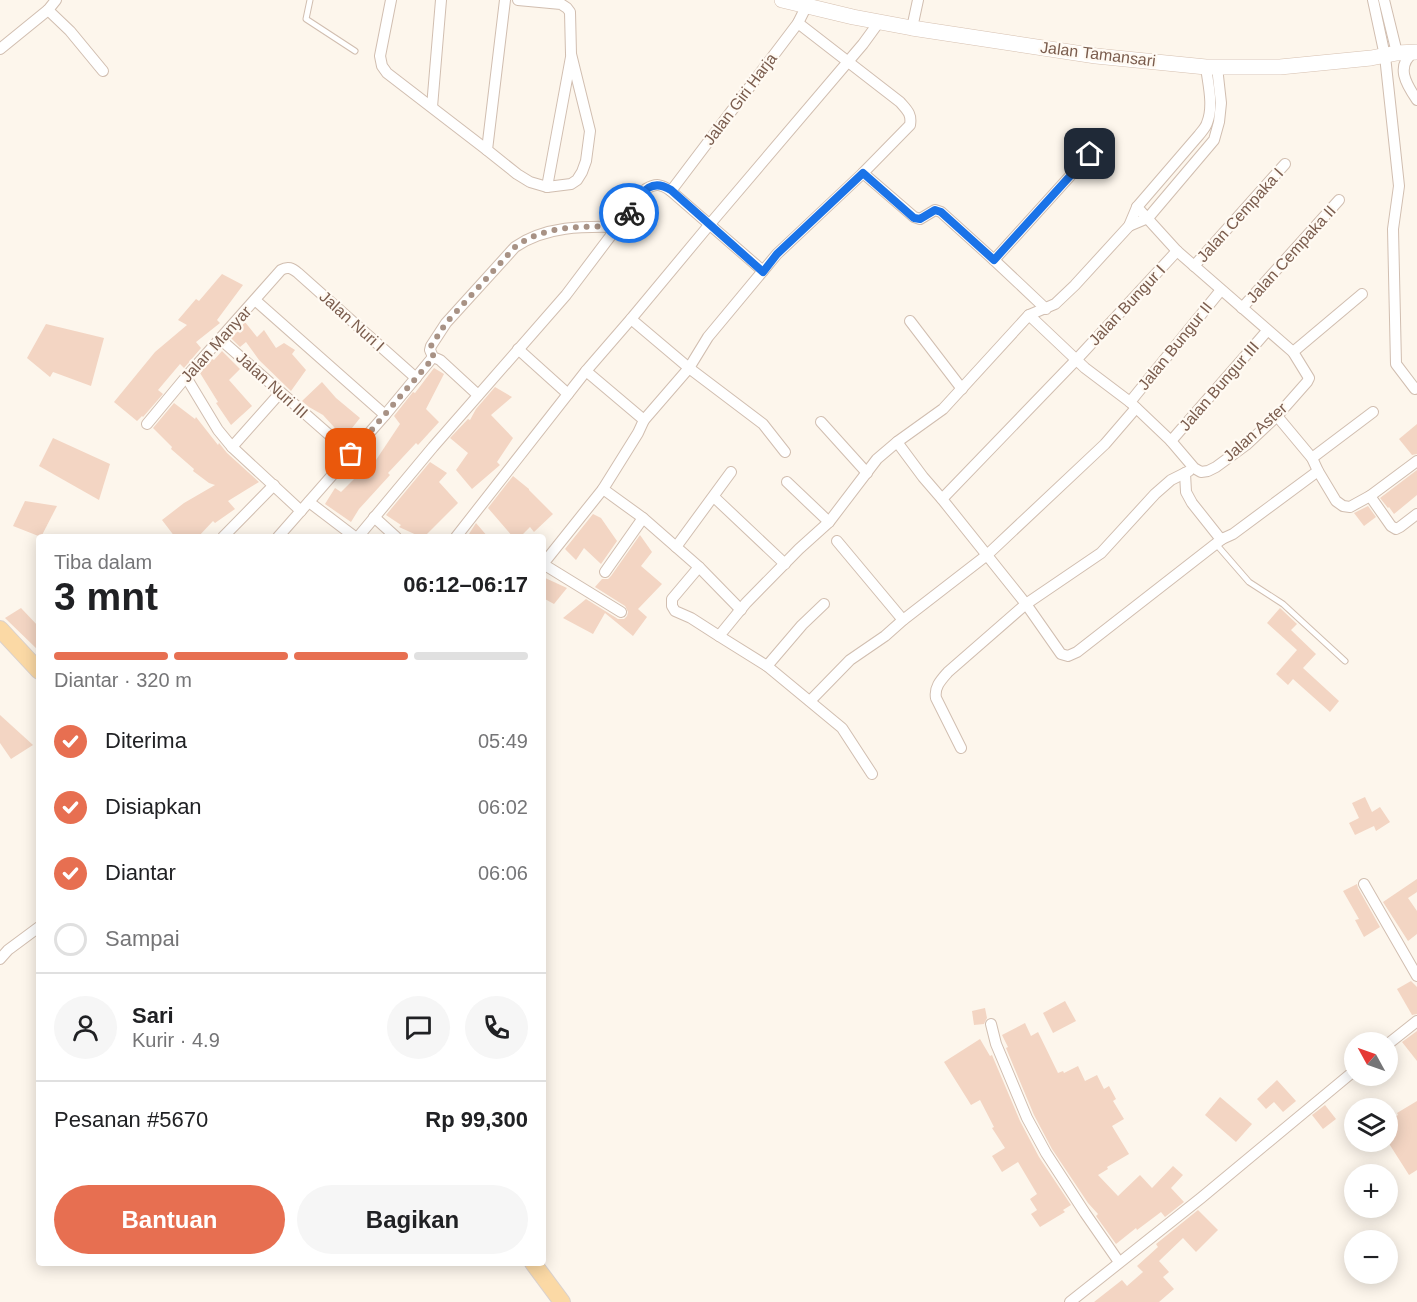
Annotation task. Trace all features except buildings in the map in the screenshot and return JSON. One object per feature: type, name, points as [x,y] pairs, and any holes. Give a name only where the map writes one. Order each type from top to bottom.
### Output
[{"type":"main road","name":"Jalan Tamansari","points":[[782,0],[912,28],[1096,56],[1212,67],[1280,67],[1416,52]]},
{"type":"main road","points":[[0,629],[36,668]]},
{"type":"main road","points":[[535,1266],[562,1302]]},
{"type":"street","points":[[0,50],[48,10],[56,0]]},
{"type":"street","points":[[390,0],[380,56],[382,66],[387,73],[516,174],[530,182],[547,187],[571,184],[577,180],[586,161],[590,131],[571,54]]},
{"type":"street","points":[[432,107],[441,0]]},
{"type":"street","points":[[487,150],[505,0]]},
{"type":"street","points":[[518,0],[561,4],[570,12],[571,54],[547,187]]},
{"type":"street","points":[[912,28],[918,0]]},
{"type":"street","points":[[1373,0],[1391,54]]},
{"type":"street","points":[[1384,0],[1391,54],[1399,186],[1393,229],[1396,364],[1415,389]]},
{"type":"street","name":"Jalan Giri Harja","points":[[671,190],[798,23],[807,5]]},
{"type":"street","points":[[48,10],[70,31],[103,71]]},
{"type":"street","points":[[458,534],[585,371],[632,319],[869,37],[879,22]]},
{"type":"street","points":[[546,560],[603,489],[644,420],[690,368],[708,337],[777,254],[910,125],[909,112],[900,102],[798,23]]},
{"type":"street","points":[[1416,52],[1407,57],[1403,71],[1405,82],[1417,100]]},
{"type":"street","points":[[719,636],[799,549],[829,522],[877,459],[943,409],[1029,315],[1054,304],[1075,285],[1129,226],[1137,207],[1206,125],[1210,111],[1212,67]]},
{"type":"street","points":[[1129,226],[1148,218],[1214,140],[1221,103],[1212,67]]},
{"type":"street","points":[[1206,125],[1217,132]]},
{"type":"street","points":[[994,260],[1090,154]]},
{"type":"street","name":"Jalan Cempaka I","points":[[1194,266],[1285,164]]},
{"type":"street","points":[[863,173],[914,218],[920,219],[935,210],[941,212],[1046,309]]},
{"type":"street","points":[[359,534],[566,294],[646,189],[655,184],[663,185],[671,190],[763,272]]},
{"type":"street","name":"Jalan Cempaka II","points":[[1242,309],[1339,200]]},
{"type":"street","points":[[1137,207],[1194,266],[1293,352],[1362,294]]},
{"type":"street","points":[[478,394],[434,357],[430,350],[446,323],[515,247],[525,240],[538,234],[583,226],[619,227]]},
{"type":"street","name":"Jalan Bungur I","points":[[942,499],[1178,251]]},
{"type":"street","name":"Jalan Manyar","points":[[147,424],[281,270],[287,267]]},
{"type":"street","name":"Jalan Nuri I","points":[[287,267],[298,273],[416,378]]},
{"type":"street","name":"Jalan Bungur II","points":[[810,701],[850,660],[885,636],[987,555],[1105,444],[1221,290]]},
{"type":"street","points":[[255,300],[386,415]]},
{"type":"street","points":[[1029,315],[1085,368],[1133,405],[1171,441],[1189,470],[1186,492],[1219,537],[1219,542]]},
{"type":"street","points":[[632,319],[690,368],[763,424],[785,452]]},
{"type":"street","points":[[910,321],[962,389]]},
{"type":"street","name":"Jalan Bungur III","points":[[1171,441],[1267,331]]},
{"type":"street","name":"Jalan Nuri III","points":[[220,339],[351,454]]},
{"type":"street","points":[[518,349],[568,394]]},
{"type":"street","name":"Jalan Aster","points":[[1189,470],[1208,471],[1246,445],[1277,416],[1307,382],[1309,378],[1293,352]]},
{"type":"street","points":[[281,534],[434,357]]},
{"type":"street","points":[[585,371],[644,420]]},
{"type":"street","points":[[186,377],[218,430],[232,447],[301,511]]},
{"type":"street","points":[[232,447],[280,393]]},
{"type":"street","points":[[1312,458],[1373,412]]},
{"type":"street","points":[[1277,416],[1312,458],[1336,501],[1343,506],[1350,507],[1370,496],[1417,461]]},
{"type":"street","points":[[821,422],[867,472]]},
{"type":"street","points":[[897,442],[1026,604],[1061,654],[1068,656],[1077,652],[1219,542],[1318,471]]},
{"type":"street","points":[[961,748],[936,698],[937,686],[948,672],[1026,604],[1101,553],[1155,494],[1171,480],[1189,470]]},
{"type":"street","points":[[676,547],[731,472]]},
{"type":"street","points":[[787,482],[829,522]]},
{"type":"street","points":[[226,534],[274,485]]},
{"type":"street","points":[[603,489],[643,518],[699,567],[741,610]]},
{"type":"street","points":[[1370,496],[1391,526],[1396,529],[1417,514]]},
{"type":"street","points":[[714,497],[785,564]]},
{"type":"street","points":[[309,502],[352,534]]},
{"type":"street","points":[[374,517],[393,534]]},
{"type":"street","points":[[605,572],[643,518]]},
{"type":"street","points":[[837,541],[903,620]]},
{"type":"street","points":[[546,566],[621,612]]},
{"type":"street","points":[[699,567],[672,599],[675,611],[691,618],[767,666],[810,701],[842,728],[872,774]]},
{"type":"street","points":[[767,666],[802,625],[824,604]]},
{"type":"street","points":[[1364,884],[1417,976]]},
{"type":"street","points":[[0,959],[8,950],[36,929]]},
{"type":"street","points":[[1398,1036],[1417,1021]]},
{"type":"street","points":[[991,1024],[996,1044],[1027,1118],[1078,1203],[1119,1262]]},
{"type":"street","points":[[1070,1302],[1201,1198],[1344,1079]]},
{"type":"lane","points":[[310,0],[306,19],[355,51]]},
{"type":"lane","points":[[1219,542],[1250,582],[1283,604],[1345,661]]},
{"type":"way so far","points":[[351,454],[434,357],[430,350],[433,340],[446,323],[515,247],[538,234],[583,226],[619,227],[629,213]]},
{"type":"route","points":[[629,213],[646,189],[655,184],[663,185],[763,272],[777,254],[863,173],[914,218],[920,219],[935,210],[941,212],[994,260],[1090,154]]}]
